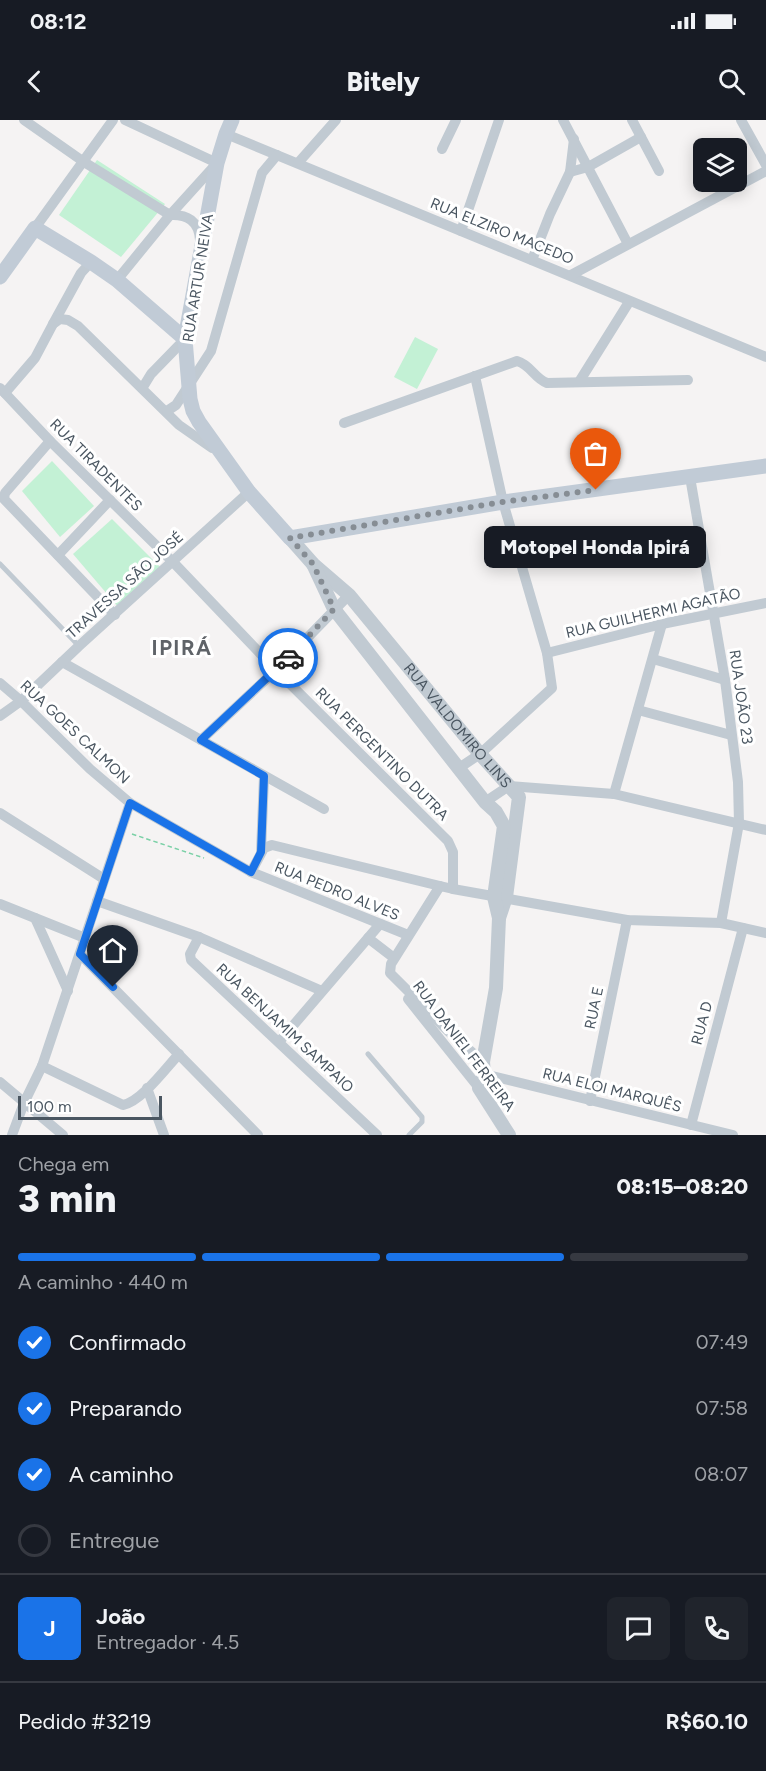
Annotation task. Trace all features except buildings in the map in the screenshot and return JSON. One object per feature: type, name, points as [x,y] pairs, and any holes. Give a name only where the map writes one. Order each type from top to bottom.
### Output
[{"type":"main road","name":"RUA ARTUR NEIVA","points":[[199,422],[190,399],[185,339],[218,163],[229,127]]},
{"type":"main road","points":[[0,277],[35,228],[117,280],[185,339]]},
{"type":"main road","name":"RUA VALDOMIRO LINS","points":[[199,422],[249,492],[290,538]]},
{"type":"main road","points":[[290,538],[502,502],[766,466]]},
{"type":"street","points":[[24,120],[84,162],[170,215],[182,214],[191,219],[200,234],[201,249]]},
{"type":"street","points":[[35,228],[113,120]]},
{"type":"street","points":[[117,280],[170,215],[218,163],[125,120]]},
{"type":"street","points":[[298,163],[336,120]]},
{"type":"street","points":[[442,148],[456,120]]},
{"type":"street","points":[[461,231],[499,120]]},
{"type":"street","points":[[563,120],[628,244]]},
{"type":"street","points":[[632,120],[659,171]]},
{"type":"street","points":[[741,120],[766,165]]},
{"type":"street","name":"RUA ELZIRO MACEDO","points":[[229,127],[277,155],[766,357]]},
{"type":"street","points":[[570,172],[588,167],[641,137]]},
{"type":"street","points":[[532,260],[570,172],[574,139]]},
{"type":"street","points":[[167,411],[176,405],[211,351],[262,173],[277,155]]},
{"type":"street","points":[[571,275],[766,171]]},
{"type":"street","points":[[2,390],[35,358],[81,273],[91,262]]},
{"type":"street","points":[[579,382],[629,302]]},
{"type":"street","points":[[53,324],[60,319],[68,320],[78,326],[143,387],[179,425],[224,458]]},
{"type":"street","points":[[143,387],[151,374],[185,339]]},
{"type":"street","points":[[344,423],[517,361],[527,365],[539,380],[547,383],[688,380]]},
{"type":"street","points":[[459,768],[480,754],[551,691],[547,653],[502,502],[475,376]]},
{"type":"street","name":"RUA TIRADENTES","points":[[2,390],[50,441],[173,562]]},
{"type":"street","points":[[50,441],[5,493],[6,503],[115,615]]},
{"type":"street","name":"RUA JOÃO 23","points":[[690,477],[725,680],[738,782],[739,823],[721,923]]},
{"type":"street","name":"TRAVESSA SÃO JOSÉ","points":[[0,716],[21,701],[249,492]]},
{"type":"street","points":[[58,555],[110,500]]},
{"type":"street","name":"RUA VALDOMIRO LINS","points":[[290,538],[313,564],[349,596],[480,754],[519,797],[519,809],[500,897]]},
{"type":"street","name":"RUA PERGENTINO DUTRA","points":[[173,562],[276,670],[448,842],[453,852],[453,890]]},
{"type":"street","name":"RUA VALDOMIRO LINS","points":[[313,564],[334,609],[485,802],[496,812],[504,826],[496,988],[479,1088]]},
{"type":"street","points":[[201,740],[276,670],[349,596]]},
{"type":"street","name":"RUA GUILHERMI AGATÃO","points":[[547,653],[662,624],[766,603]]},
{"type":"street","points":[[615,794],[662,624]]},
{"type":"street","points":[[653,659],[725,680]]},
{"type":"street","points":[[62,662],[324,809]]},
{"type":"street","name":"RUA GOES CALMON","points":[[0,683],[90,769],[130,803]]},
{"type":"street","points":[[638,710],[731,735]]},
{"type":"street","points":[[261,852],[264,776]]},
{"type":"street","points":[[485,802],[509,786],[615,794],[766,830]]},
{"type":"street","points":[[12,1135],[42,1066],[130,803]]},
{"type":"street","name":"RUA PEDRO ALVES","points":[[130,803],[251,872],[408,935]]},
{"type":"street","points":[[0,813],[104,879]]},
{"type":"street","points":[[251,872],[264,848],[272,845],[453,890],[627,920],[721,923],[766,933]]},
{"type":"street","points":[[440,886],[389,969],[392,976],[484,1068]]},
{"type":"street","points":[[98,901],[199,937],[322,992]]},
{"type":"street","points":[[0,904],[85,938]]},
{"type":"street","points":[[34,918],[68,991]]},
{"type":"street","name":"RUA E","points":[[590,1101],[627,920]]},
{"type":"street","points":[[279,1042],[380,924]]},
{"type":"street","name":"RUA D","points":[[691,1125],[742,928]]},
{"type":"street","name":"RUA BENJAMIM SAMPAIO","points":[[199,937],[190,954],[191,960],[377,1135]]},
{"type":"street","points":[[368,938],[394,958]]},
{"type":"street","points":[[80,954],[258,1135]]},
{"type":"street","name":"RUA DANIEL FERREIRA","points":[[392,976],[479,1088],[509,1135]]},
{"type":"street","points":[[42,1066],[119,1104],[131,1103],[179,1054]]},
{"type":"street","name":"RUA ELOI MARQUÊS","points":[[484,1068],[590,1101],[733,1135]]},
{"type":"street","points":[[0,1082],[63,1135]]},
{"type":"street","points":[[147,1088],[164,1135]]},
{"type":"lane","points":[[0,564],[79,646]]},
{"type":"lane","points":[[368,1053],[422,1117],[422,1122],[409,1135]]},
{"type":"path","points":[[120,830],[210,860]]},
{"type":"green space","points":[[97,160],[165,204],[121,257],[59,215]]},
{"type":"green space","points":[[415,337],[438,349],[417,389],[394,377]]},
{"type":"green space","points":[[52,461],[94,506],[60,537],[22,491]]},
{"type":"green space","points":[[112,519],[161,568],[119,608],[73,554]]},
{"type":"way so far","points":[[288,658],[334,609],[313,564],[290,538],[502,502],[596,490]]},
{"type":"place","name":"Motopel Honda Ipirá","points":[[596,490]]},
{"type":"district","name":"IPIRÁ","points":[[182,648]]},
{"type":"route","points":[[113,987],[80,954],[130,803],[251,872],[261,852],[264,776],[201,740],[288,658]]}]
